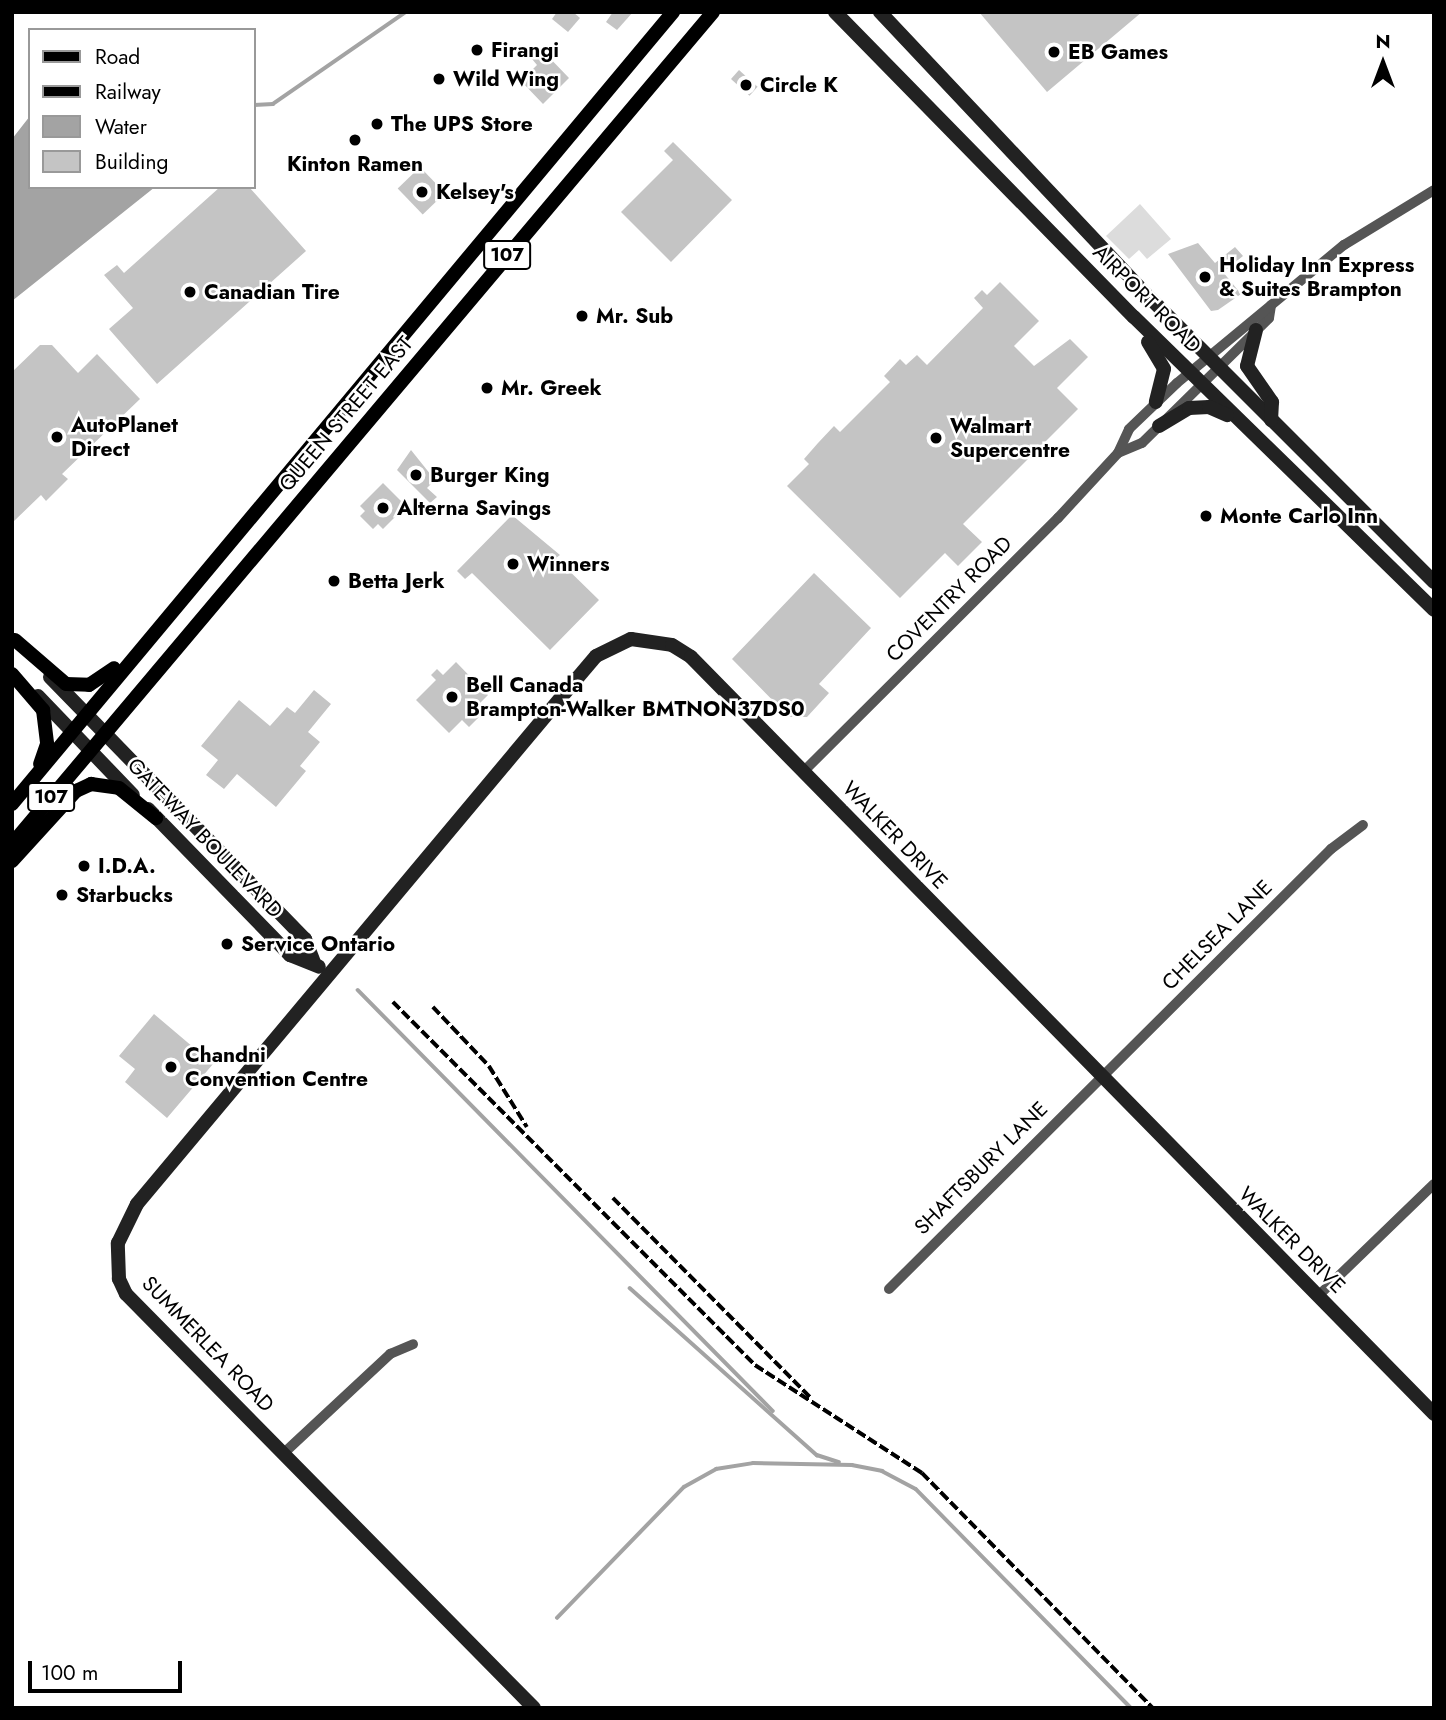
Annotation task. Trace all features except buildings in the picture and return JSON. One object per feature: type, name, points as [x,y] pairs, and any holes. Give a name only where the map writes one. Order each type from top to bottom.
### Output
[{"type":"main road","name":"QUEEN STREET EAST","points":[[14,800],[673,12]]},
{"type":"main road","name":"QUEEN STREET EAST","points":[[12,844],[713,12]]},
{"type":"main road","points":[[13,639],[60,681],[81,686],[103,680],[142,636],[153,635]]},
{"type":"main road","points":[[12,671],[40,702],[47,731],[40,763],[14,800]]},
{"type":"main road","points":[[12,861],[76,791],[92,785],[119,788],[156,818]]},
{"type":"street","name":"AIRPORT ROAD","points":[[835,12],[1244,427],[1434,610]]},
{"type":"street","name":"AIRPORT ROAD","points":[[880,12],[1219,368],[1434,582]]},
{"type":"street","points":[[1271,305],[1343,244],[1434,190]]},
{"type":"street","name":"COVENTRY ROAD","points":[[805,770],[1118,453],[1129,429],[1156,402],[1258,311],[1271,305]]},
{"type":"street","name":"COVENTRY ROAD","points":[[1118,453],[1142,443],[1269,318],[1271,305]]},
{"type":"street","points":[[1134,317],[1164,369],[1156,402]]},
{"type":"street","points":[[1256,330],[1247,366],[1272,402],[1271,420]]},
{"type":"street","points":[[1159,426],[1182,410],[1205,407],[1244,427]]},
{"type":"street","name":"WALKER DRIVE","points":[[328,975],[596,656],[611,647],[648,638],[672,645],[805,770],[1434,1414]]},
{"type":"street","name":"GATEWAY BOULEVARD","points":[[13,639],[305,939],[314,962],[328,975]]},
{"type":"street","name":"GATEWAY BOULEVARD","points":[[12,671],[290,955],[314,962]]},
{"type":"street","name":"CHELSEA LANE","points":[[1102,1075],[1331,849],[1363,825]]},
{"type":"street","name":"SUMMERLEA ROAD","points":[[328,975],[123,1223],[118,1244],[119,1279],[126,1294],[285,1452],[534,1708]]},
{"type":"street","name":"SHAFTSBURY LANE","points":[[889,1289],[1102,1075]]},
{"type":"street","points":[[1318,1296],[1434,1184]]},
{"type":"street","points":[[285,1452],[390,1354],[413,1344]]},
{"type":"shaded area","points":[[1140,204],[1171,239],[1147,259],[1139,250],[1129,259],[1106,236]]},
{"type":"water","points":[[28,119],[28,189],[152,189],[12,301],[12,139]]},
{"type":"waterway","points":[[256,105],[273,104],[406,12]]},
{"type":"waterway","points":[[358,990],[773,1411]]},
{"type":"waterway","points":[[630,1288],[817,1455],[839,1462]]},
{"type":"waterway","points":[[557,1618],[684,1487],[716,1469],[753,1463],[852,1465],[882,1471],[916,1489],[1131,1708]]},
{"type":"railway","points":[[393,1002],[755,1365],[922,1473],[1153,1708]]},
{"type":"railway","points":[[433,1007],[489,1066],[527,1127]]},
{"type":"railway","points":[[613,1198],[810,1397]]},
{"type":"place","name":"Firangi","points":[[477,50]]},
{"type":"place","name":"EB Games","points":[[1054,52]]},
{"type":"place","name":"Wild Wing","points":[[439,79]]},
{"type":"place","name":"Circle K","points":[[746,85]]},
{"type":"place","name":"The UPS Store","points":[[377,124]]},
{"type":"place","name":"Kinton Ramen","points":[[355,140]]},
{"type":"place","name":"Kelsey's","points":[[422,192]]},
{"type":"place","name":"Holiday Inn Express & Suites Brampton","points":[[1205,277]]},
{"type":"place","name":"Canadian Tire","points":[[190,292]]},
{"type":"place","name":"Mr. Sub","points":[[582,316]]},
{"type":"place","name":"Mr. Greek","points":[[487,388]]},
{"type":"place","name":"AutoPlanet Direct","points":[[57,437]]},
{"type":"place","name":"Walmart Supercentre","points":[[936,438]]},
{"type":"place","name":"Burger King","points":[[416,475]]},
{"type":"place","name":"Alterna Savings","points":[[383,508]]},
{"type":"place","name":"Monte Carlo Inn","points":[[1206,516]]},
{"type":"place","name":"Winners","points":[[513,564]]},
{"type":"place","name":"Betta Jerk","points":[[334,581]]},
{"type":"place","name":"Bell Canada Brampton-Walker BMTNON37DS0","points":[[452,697]]},
{"type":"place","name":"I.D.A.","points":[[84,866]]},
{"type":"place","name":"Starbucks","points":[[62,895]]},
{"type":"place","name":"Service Ontario","points":[[227,944]]},
{"type":"place","name":"Chandni Convention Centre","points":[[171,1067]]}]
